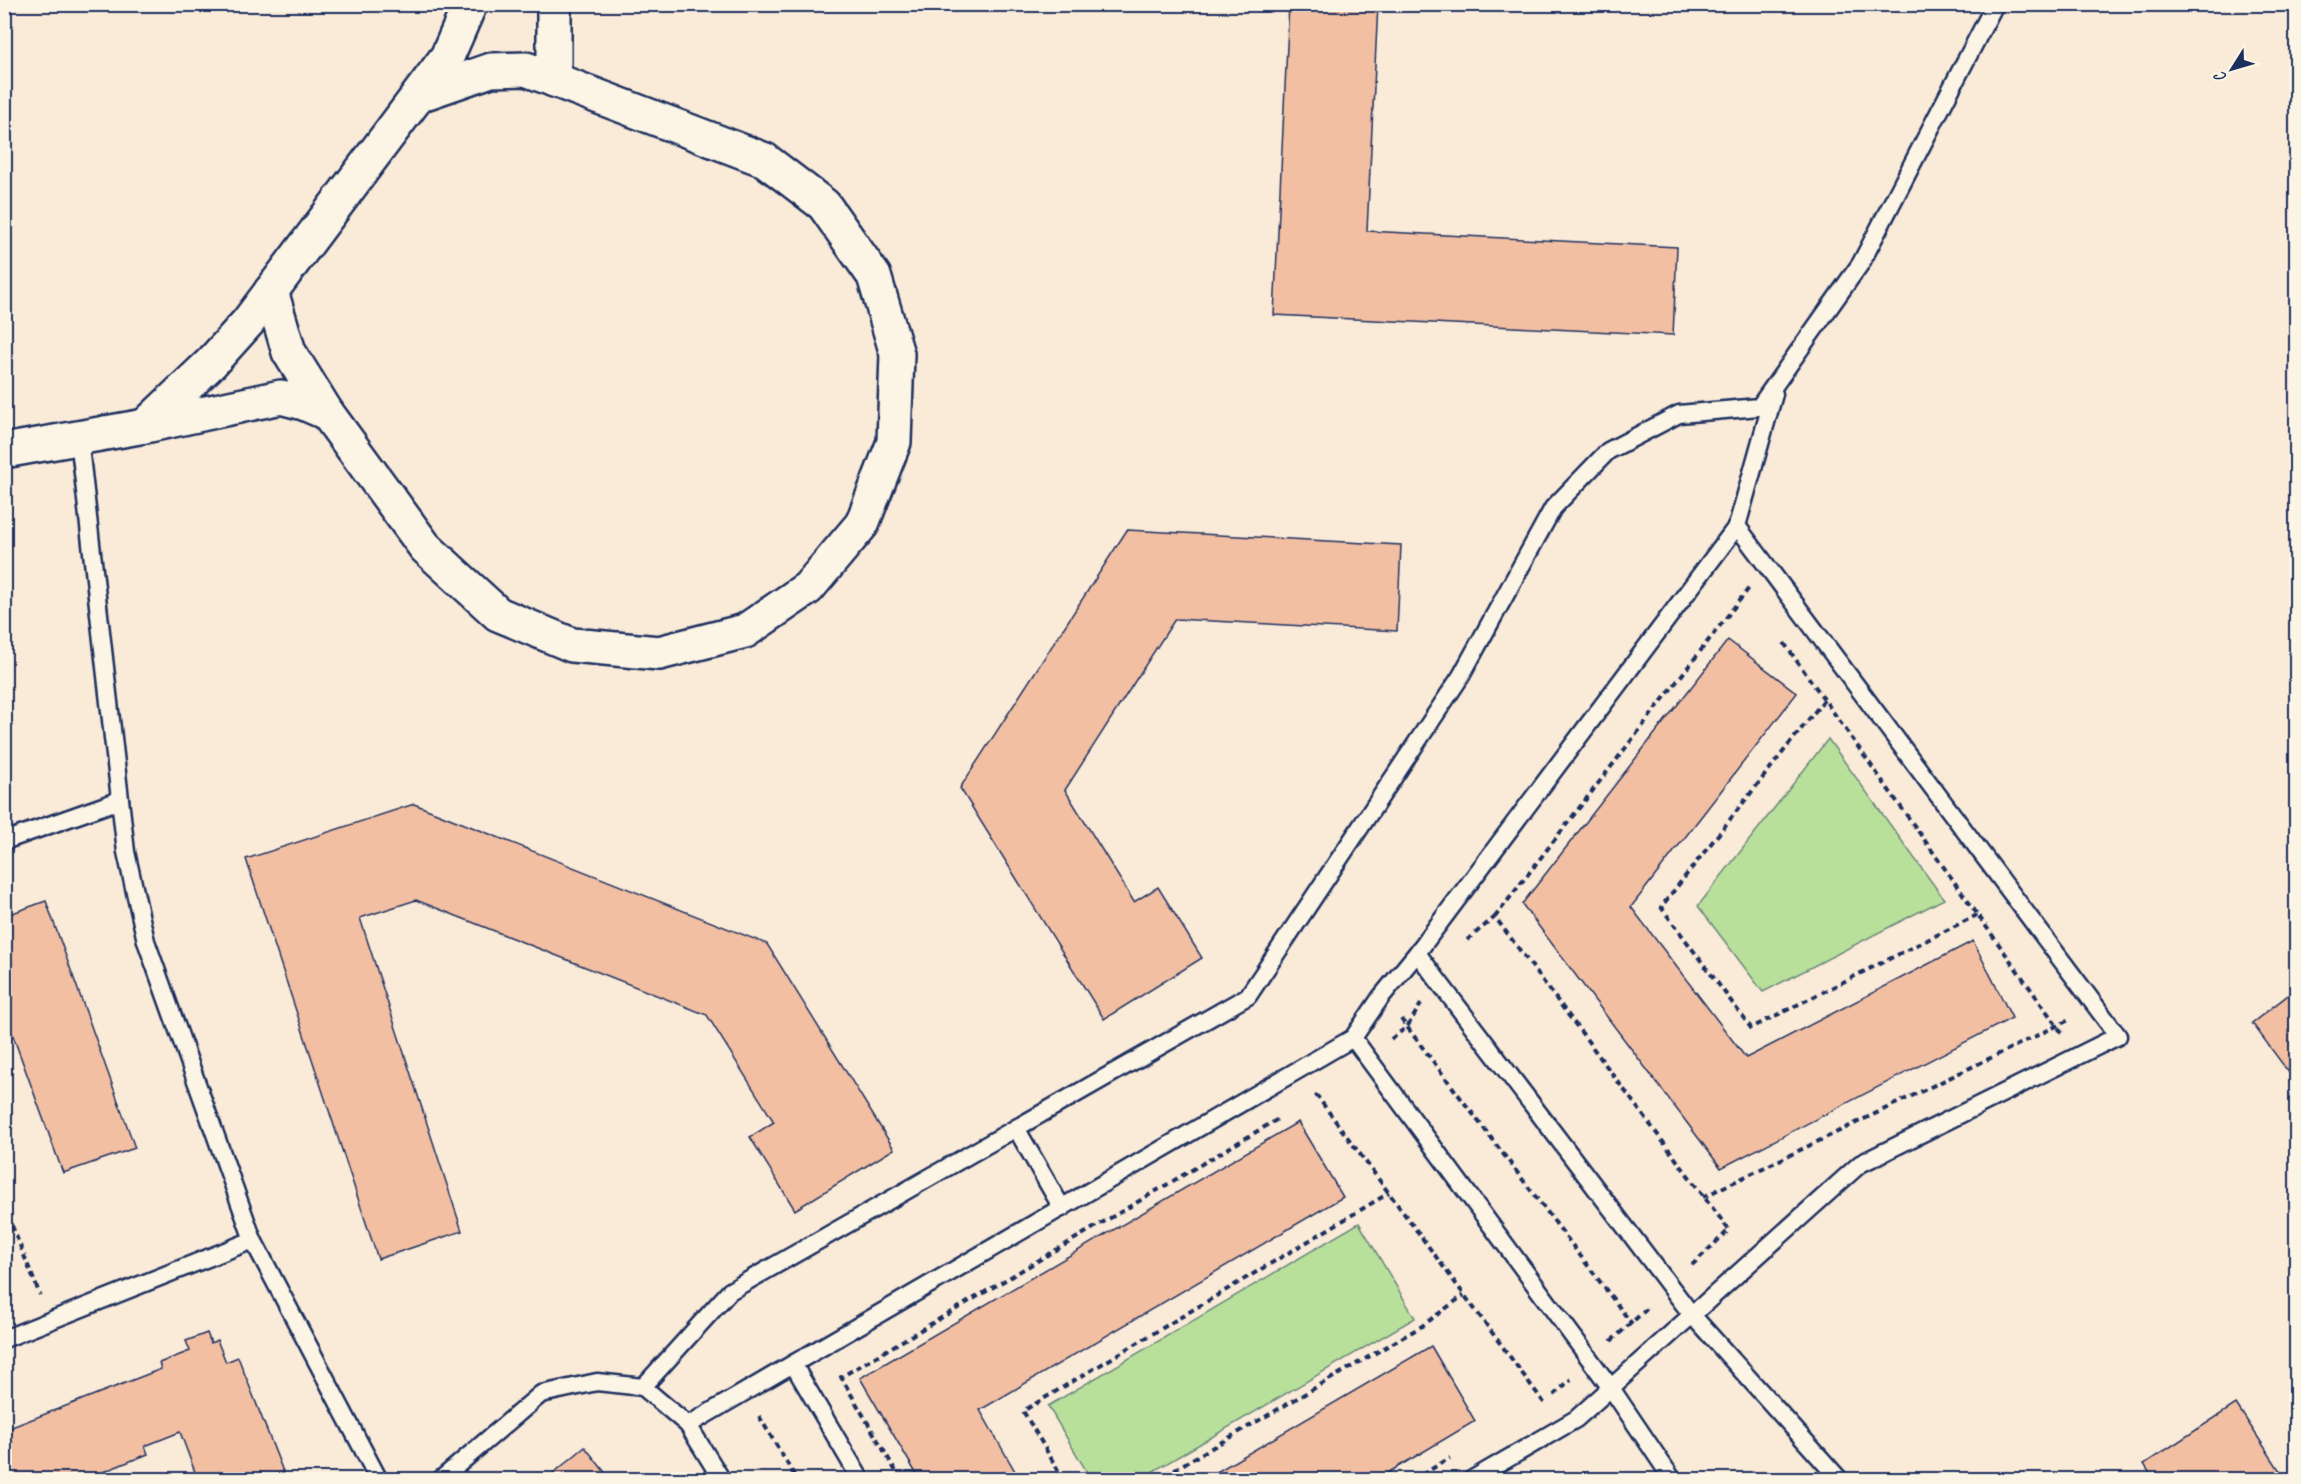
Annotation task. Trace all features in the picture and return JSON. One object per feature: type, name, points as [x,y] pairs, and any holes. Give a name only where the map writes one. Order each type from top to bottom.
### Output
[{"type":"street","points":[[145,426],[212,362],[248,322],[447,57],[470,4]]},
{"type":"street","points":[[554,4],[554,80]]},
{"type":"street","points":[[271,291],[289,352],[327,413],[425,547],[498,614],[572,645],[660,653],[745,630],[808,588],[862,524],[894,442],[897,354],[874,276],[824,205],[765,160],[526,69],[491,70],[419,95]]},
{"type":"street","points":[[4,451],[145,426],[281,397],[304,403],[327,413]]},
{"type":"lane","points":[[643,1387],[730,1291],[1248,996],[1461,676],[1553,508],[1608,451],[1679,414],[1759,407],[1862,263],[1995,4]]},
{"type":"lane","points":[[688,1425],[1353,1038],[1381,997],[1417,953],[1737,526],[1777,381]]},
{"type":"lane","points":[[79,438],[126,852],[146,940],[253,1240],[379,1479]]},
{"type":"lane","points":[[1471,1479],[1576,1419],[1860,1164],[2118,1036],[1737,526]]},
{"type":"lane","points":[[4,841],[120,800]]},
{"type":"lane","points":[[1417,953],[1692,1315],[1840,1479]]},
{"type":"lane","points":[[1353,1038],[1611,1388],[1673,1479]]},
{"type":"lane","points":[[1016,1128],[1062,1208]]},
{"type":"lane","points":[[4,1339],[253,1240]]},
{"type":"lane","points":[[793,1364],[861,1479]]},
{"type":"lane","points":[[440,1479],[541,1394],[597,1382],[643,1387],[688,1425],[722,1479]]},
{"type":"path","points":[[1535,1410],[1545,1404],[1729,1230],[1495,917],[1767,566]]},
{"type":"path","points":[[1747,591],[1754,600]]},
{"type":"path","points":[[1779,636],[2078,1056]]},
{"type":"path","points":[[1824,699],[1661,907],[1751,1028],[1977,915]]},
{"type":"path","points":[[1381,997],[1414,1036],[1653,1350]]},
{"type":"path","points":[[1703,1197],[2058,1027],[2096,1005]]},
{"type":"path","points":[[1307,1102],[1317,1096],[1545,1404]]},
{"type":"path","points":[[902,1479],[841,1377],[1287,1114]]},
{"type":"path","points":[[1064,1479],[1023,1411],[1389,1192]]},
{"type":"path","points":[[4,1206],[50,1321]]},
{"type":"path","points":[[1156,1479],[1422,1326],[1464,1295]]},
{"type":"path","points":[[745,1392],[797,1479]]},
{"type":"path","points":[[1413,1479],[1454,1456]]},
{"type":"green space","points":[[1828,739],[1944,899],[1763,992],[1698,906]]},
{"type":"green space","points":[[1359,1223],[1415,1318],[1140,1479],[1091,1479],[1048,1406]]},
{"type":"building","points":[[1289,4],[1378,4],[1367,231],[1677,247],[1673,335],[1274,315]]},
{"type":"building","points":[[1127,530],[1401,545],[1397,631],[1175,619],[1065,790],[1134,902],[1158,887],[1202,958],[1104,1019],[960,788]]},
{"type":"building","points":[[1728,640],[1797,693],[1631,907],[1746,1058],[1973,941],[2012,1018],[1721,1168],[1522,904]]},
{"type":"building","points":[[414,804],[767,944],[894,1149],[795,1210],[750,1137],[774,1122],[707,1015],[416,900],[360,918],[462,1231],[378,1259],[246,859]]},
{"type":"building","points":[[46,901],[135,1148],[63,1173],[4,1011],[4,916]]},
{"type":"building","points":[[2296,989],[2296,1082],[2252,1023]]},
{"type":"building","points":[[1298,1122],[1343,1197],[980,1410],[1020,1480],[920,1480],[860,1378]]},
{"type":"building","points":[[207,1333],[211,1343],[217,1340],[226,1362],[238,1357],[286,1479],[198,1480],[180,1432],[145,1446],[148,1454],[83,1480],[4,1480],[4,1430],[161,1369],[159,1363],[190,1351],[186,1341]]},
{"type":"building","points":[[1431,1346],[1475,1421],[1376,1480],[1203,1480]]},
{"type":"building","points":[[2236,1404],[2286,1480],[2154,1480],[2144,1464]]},
{"type":"building","points":[[585,1447],[611,1480],[545,1480]]}]
